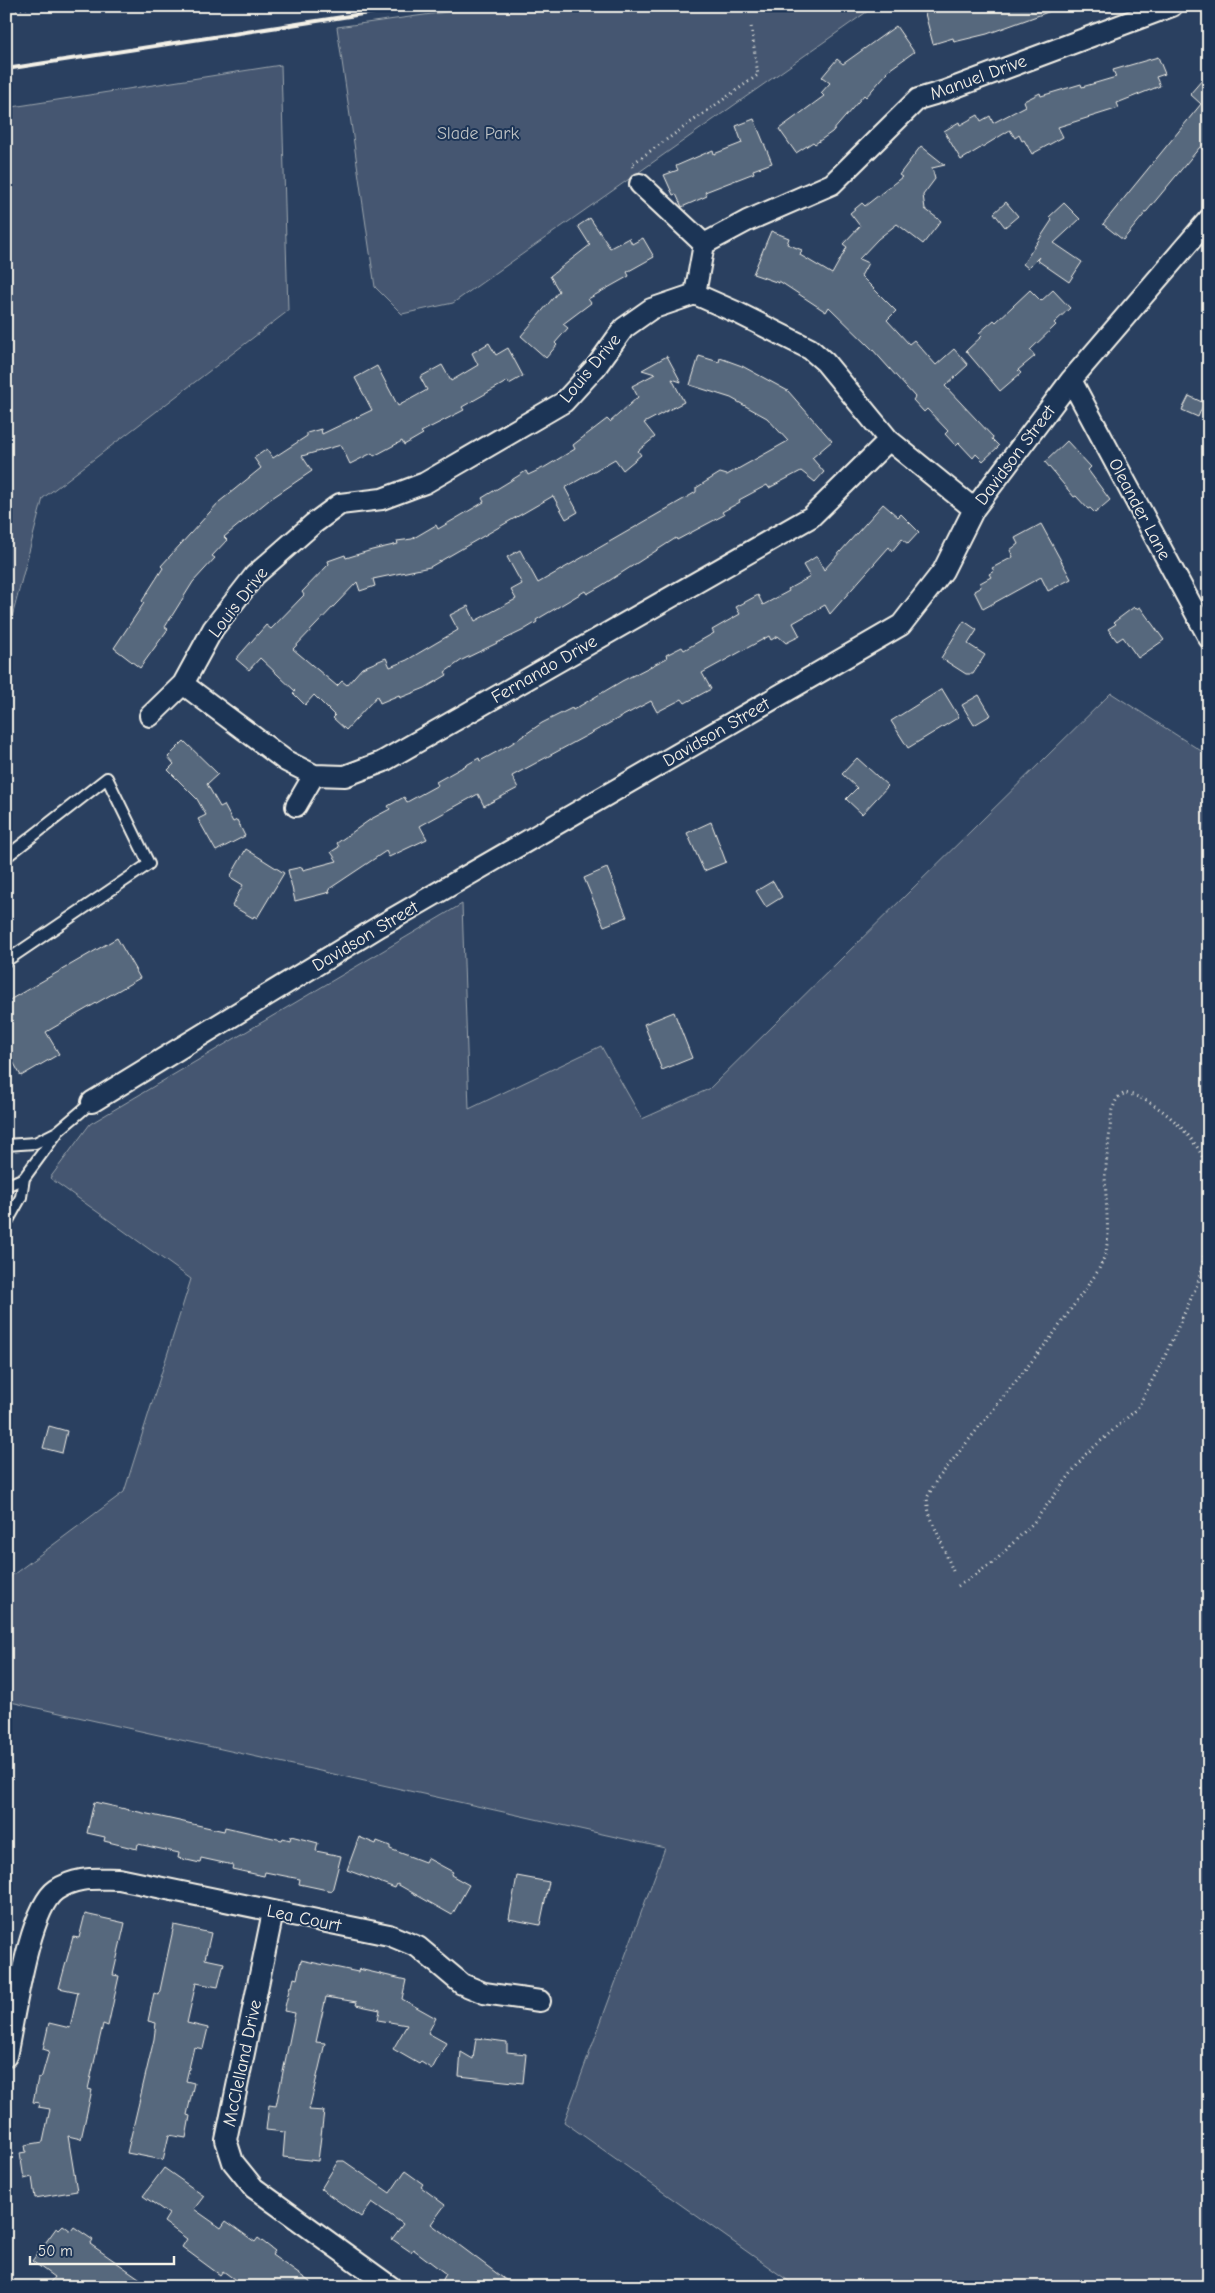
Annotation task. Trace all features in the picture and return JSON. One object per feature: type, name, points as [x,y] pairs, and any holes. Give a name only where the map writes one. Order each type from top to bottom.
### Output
[{"type":"street","name":"Manuel Drive","points":[[704,244],[748,221],[832,184],[918,99],[945,91],[1172,6]]},
{"type":"street","points":[[640,184],[704,244],[695,294],[747,317],[810,349],[825,362],[889,440],[974,509]]},
{"type":"street","name":"Davidson Street","points":[[92,1102],[380,926],[901,625],[943,571],[974,509],[1071,380],[1209,219]]},
{"type":"street","name":"Louis Drive","points":[[150,716],[183,684],[213,629],[255,575],[313,524],[340,504],[382,499],[425,483],[564,402],[596,366],[624,328],[651,309],[695,294]]},
{"type":"street","name":"Oleander Lane","points":[[1071,380],[1209,638]]},
{"type":"street","name":"Fernando Drive","points":[[183,684],[286,761],[314,775],[345,776],[382,762],[811,517],[889,440]]},
{"type":"street","points":[[296,806],[314,775]]},
{"type":"street","name":"Lea Court","points":[[6,2056],[33,1929],[44,1905],[55,1891],[80,1879],[119,1879],[389,1935],[418,1947],[462,1984],[484,1993],[540,2001]]},
{"type":"street","name":"McClelland Drive","points":[[273,1912],[226,2140],[233,2162],[254,2188],[391,2287]]},
{"type":"lane","points":[[6,857],[107,778],[149,864],[6,961]]},
{"type":"lane","points":[[6,1224],[21,1198],[24,1178],[57,1132],[92,1102]]},
{"type":"lane","points":[[6,1145],[35,1143],[57,1132]]},
{"type":"lane","points":[[6,1186],[24,1178]]},
{"type":"path","points":[[6,11],[38,6]]},
{"type":"path","points":[[640,184],[632,164],[758,74],[751,26]]},
{"type":"path","points":[[953,1572],[929,1514],[927,1498],[936,1480],[1052,1336],[1098,1271],[1106,1253],[1108,1236],[1106,1176],[1112,1110],[1117,1098],[1125,1093],[1139,1096],[1174,1122],[1195,1144],[1209,1172]]},
{"type":"path","points":[[958,1586],[994,1562],[1034,1522],[1085,1455],[1137,1409],[1164,1358],[1198,1283],[1209,1233]]},
{"type":"green space","name":"Slade Park","points":[[490,6],[875,6],[453,303],[402,314],[375,287],[337,27]]},
{"type":"green space","points":[[281,65],[288,311],[43,498],[6,640],[6,108]]},
{"type":"green space","points":[[1111,693],[1209,756],[1209,2287],[797,2287],[564,2122],[665,1848],[6,1701],[6,1580],[124,1492],[191,1279],[50,1178],[90,1124],[462,904],[469,1109],[601,1046],[642,1119],[709,1089]]},
{"type":"building","points":[[923,6],[1058,6],[1059,8],[987,34],[954,42],[953,38],[933,44]]},
{"type":"building","points":[[896,26],[914,52],[886,72],[866,97],[864,95],[832,132],[815,144],[813,142],[796,153],[779,129],[824,96],[821,93],[830,83],[822,77],[837,59],[843,64]]},
{"type":"building","points":[[1158,57],[1165,74],[1156,77],[1160,86],[1117,103],[1119,108],[1058,127],[1063,137],[1032,154],[1024,140],[1022,141],[1019,135],[1015,138],[1010,130],[961,160],[944,131],[959,122],[960,125],[978,115],[981,121],[990,116],[993,123],[1026,106],[1024,101],[1040,93],[1041,96],[1081,84],[1082,87],[1116,77],[1113,70]]},
{"type":"building","points":[[1209,72],[1209,154],[1200,147],[1123,240],[1103,224],[1201,104],[1190,94]]},
{"type":"building","points":[[754,119],[772,163],[753,170],[754,173],[705,192],[707,196],[682,207],[676,194],[673,195],[664,175],[678,170],[676,166],[713,150],[714,154],[742,143],[736,126]]},
{"type":"building","points":[[921,146],[945,165],[932,168],[935,179],[923,195],[925,209],[941,221],[923,244],[897,224],[878,239],[859,259],[868,263],[861,276],[896,311],[887,320],[909,344],[914,340],[936,365],[954,349],[968,365],[945,386],[993,437],[992,439],[999,446],[983,461],[976,454],[973,458],[959,443],[956,446],[945,434],[948,431],[927,409],[924,412],[913,400],[915,397],[872,349],[829,307],[826,312],[779,281],[779,283],[753,274],[771,231],[789,238],[787,244],[802,250],[800,255],[832,274],[847,247],[843,244],[860,226],[850,213],[862,203],[865,206],[902,177],[899,175]]},
{"type":"building","points":[[1006,202],[1018,216],[1005,227],[994,213]]},
{"type":"building","points":[[1064,203],[1080,219],[1054,243],[1082,262],[1069,282],[1037,260],[1039,257],[1028,268],[1023,264],[1052,220],[1049,217]]},
{"type":"building","points":[[590,218],[610,248],[629,238],[632,244],[643,238],[654,257],[627,272],[629,276],[588,299],[591,303],[563,324],[568,328],[555,343],[557,345],[546,358],[521,336],[559,291],[550,276],[590,245],[578,226]]},
{"type":"building","points":[[1030,290],[1041,301],[1053,290],[1070,308],[1054,323],[1056,325],[1030,350],[1035,356],[1018,370],[1021,373],[1000,391],[966,351],[982,336],[979,333],[994,320],[996,322]]},
{"type":"building","points":[[489,343],[496,355],[508,348],[523,376],[509,384],[508,381],[462,407],[464,410],[421,432],[423,434],[404,445],[402,441],[374,456],[372,453],[350,464],[341,445],[302,456],[312,471],[269,500],[224,537],[227,540],[212,556],[215,558],[193,582],[165,627],[168,629],[140,668],[114,648],[144,603],[142,601],[163,568],[161,566],[219,502],[261,468],[254,458],[267,449],[273,458],[307,436],[307,433],[321,429],[322,434],[372,410],[355,378],[377,366],[398,406],[427,390],[420,377],[442,365],[451,381],[478,365],[472,353]]},
{"type":"building","points":[[667,356],[681,382],[672,379],[684,402],[644,423],[655,437],[638,451],[641,455],[623,470],[615,459],[565,488],[578,512],[566,519],[553,496],[430,567],[373,579],[375,586],[360,591],[357,582],[293,649],[337,686],[342,681],[347,685],[362,668],[386,658],[390,667],[407,660],[458,630],[450,615],[468,606],[475,621],[516,599],[511,590],[522,584],[507,557],[520,550],[538,583],[696,492],[696,488],[720,473],[727,475],[788,441],[767,418],[731,398],[690,385],[699,356],[719,362],[720,358],[742,366],[788,391],[832,441],[812,458],[824,472],[815,482],[801,471],[769,488],[767,485],[739,500],[740,502],[722,512],[724,515],[677,540],[676,538],[601,586],[587,594],[585,591],[536,620],[537,622],[522,631],[462,660],[445,672],[447,675],[425,688],[400,698],[399,695],[380,703],[377,696],[346,730],[314,695],[305,705],[293,693],[295,691],[260,658],[249,670],[236,659],[266,625],[271,629],[304,595],[302,592],[329,564],[328,561],[345,555],[346,558],[398,544],[397,541],[412,539],[436,525],[438,529],[484,502],[482,498],[526,471],[528,475],[575,449],[573,445],[607,419],[610,422],[638,397],[632,386],[655,374],[642,370]]},
{"type":"building","points":[[1189,396],[1204,403],[1198,417],[1182,410]]},
{"type":"building","points":[[1067,441],[1091,467],[1088,470],[1110,500],[1095,513],[1090,508],[1088,509],[1076,496],[1074,497],[1045,462]]},
{"type":"building","points":[[883,504],[898,517],[901,514],[919,532],[908,544],[902,539],[892,551],[889,547],[830,614],[825,605],[793,623],[800,636],[786,643],[778,636],[771,640],[769,636],[702,673],[711,689],[685,703],[682,699],[657,712],[651,701],[512,776],[518,788],[484,806],[478,794],[420,826],[427,839],[389,857],[386,851],[329,889],[330,892],[295,901],[288,870],[302,867],[303,870],[337,861],[331,852],[339,847],[337,843],[371,819],[390,809],[388,806],[404,797],[407,802],[438,785],[436,782],[479,758],[480,761],[511,744],[542,723],[572,708],[573,710],[622,681],[667,658],[666,655],[682,647],[684,650],[714,633],[712,630],[740,614],[736,607],[758,595],[763,605],[789,591],[788,589],[810,577],[803,565],[817,556],[824,570]]},
{"type":"building","points":[[1041,524],[1071,579],[1048,591],[1041,577],[983,609],[974,591],[981,587],[980,583],[991,577],[989,574],[994,571],[992,568],[1013,557],[1010,550],[1018,544],[1015,538]]},
{"type":"building","points":[[1134,607],[1136,609],[1140,607],[1164,640],[1138,658],[1123,637],[1117,641],[1108,629]]},
{"type":"building","points":[[964,621],[977,630],[968,644],[985,655],[973,674],[966,674],[941,658]]},
{"type":"building","points":[[942,689],[959,717],[908,748],[891,721]]},
{"type":"building","points":[[979,695],[991,715],[974,725],[962,705]]},
{"type":"building","points":[[184,741],[218,774],[207,784],[220,807],[224,805],[233,822],[237,820],[245,836],[216,851],[198,819],[206,815],[197,799],[168,770],[174,764],[168,757]]},
{"type":"building","points":[[857,758],[888,786],[862,814],[846,799],[857,788],[842,774]]},
{"type":"building","points":[[711,822],[726,862],[704,871],[687,833]]},
{"type":"building","points":[[246,849],[284,873],[257,918],[254,916],[253,918],[232,906],[243,885],[230,877]]},
{"type":"building","points":[[607,868],[627,917],[604,926],[584,878]]},
{"type":"building","points":[[773,881],[782,897],[766,907],[756,891]]},
{"type":"building","points":[[117,938],[140,978],[46,1032],[59,1054],[21,1076],[6,1049],[6,1002]]},
{"type":"building","points":[[674,1012],[692,1058],[662,1070],[644,1024]]},
{"type":"building","points":[[49,1426],[67,1431],[62,1453],[43,1448]]},
{"type":"building","points":[[94,1802],[224,1831],[225,1827],[282,1840],[283,1838],[290,1840],[291,1836],[318,1843],[316,1851],[341,1856],[332,1891],[299,1884],[300,1879],[265,1872],[264,1876],[232,1869],[233,1865],[201,1858],[200,1863],[178,1858],[179,1853],[138,1844],[137,1849],[104,1841],[105,1837],[87,1833]]},
{"type":"building","points":[[359,1837],[376,1844],[377,1841],[390,1846],[390,1849],[425,1862],[427,1858],[453,1872],[451,1875],[469,1885],[452,1915],[397,1884],[395,1888],[347,1870]]},
{"type":"building","points":[[517,1876],[549,1882],[540,1925],[509,1919]]},
{"type":"building","points":[[85,1914],[125,1923],[113,1975],[119,1976],[108,2026],[103,2024],[88,2089],[92,2090],[81,2139],[68,2136],[77,2191],[35,2198],[32,2177],[24,2179],[20,2153],[26,2152],[25,2145],[43,2142],[50,2109],[38,2107],[39,2103],[33,2102],[38,2078],[41,2079],[49,2051],[43,2049],[49,2023],[70,2028],[78,1992],[59,1988],[73,1937],[79,1938]]},
{"type":"building","points":[[174,1925],[211,1933],[205,1959],[224,1963],[218,1987],[196,1983],[187,2023],[208,2028],[203,2049],[194,2047],[186,2081],[194,2083],[187,2115],[190,2116],[186,2138],[169,2135],[163,2160],[127,2153],[154,2039],[156,2023],[148,2021],[154,1993],[159,1995]]},
{"type":"building","points":[[301,1960],[358,1972],[359,1969],[406,1980],[402,1999],[436,2018],[428,2033],[446,2043],[432,2069],[393,2049],[407,2025],[378,2020],[380,2010],[356,2005],[357,2002],[326,1997],[316,2042],[325,2043],[309,2110],[324,2111],[318,2161],[283,2157],[285,2132],[266,2130],[269,2105],[276,2106],[295,2013],[284,2011],[290,1986],[292,1986],[294,1978],[297,1979]]},
{"type":"building","points":[[476,2038],[507,2042],[507,2052],[526,2054],[523,2083],[459,2076],[461,2052],[473,2059]]},
{"type":"building","points":[[338,2161],[344,2161],[390,2193],[405,2171],[423,2184],[421,2187],[445,2205],[431,2224],[515,2287],[450,2287],[442,2281],[446,2274],[413,2249],[411,2252],[392,2239],[403,2224],[372,2202],[361,2217],[321,2189]]},
{"type":"building","points":[[164,2168],[204,2196],[194,2209],[221,2228],[226,2221],[255,2242],[258,2238],[275,2251],[272,2255],[317,2287],[245,2287],[223,2271],[220,2275],[182,2247],[187,2239],[164,2222],[169,2214],[143,2196]]},
{"type":"building","points":[[63,2225],[71,2231],[74,2227],[93,2240],[90,2244],[152,2287],[47,2287],[54,2277],[32,2261],[57,2227],[59,2229]]},
{"type":"railway","points":[[6,69],[414,6]]}]
